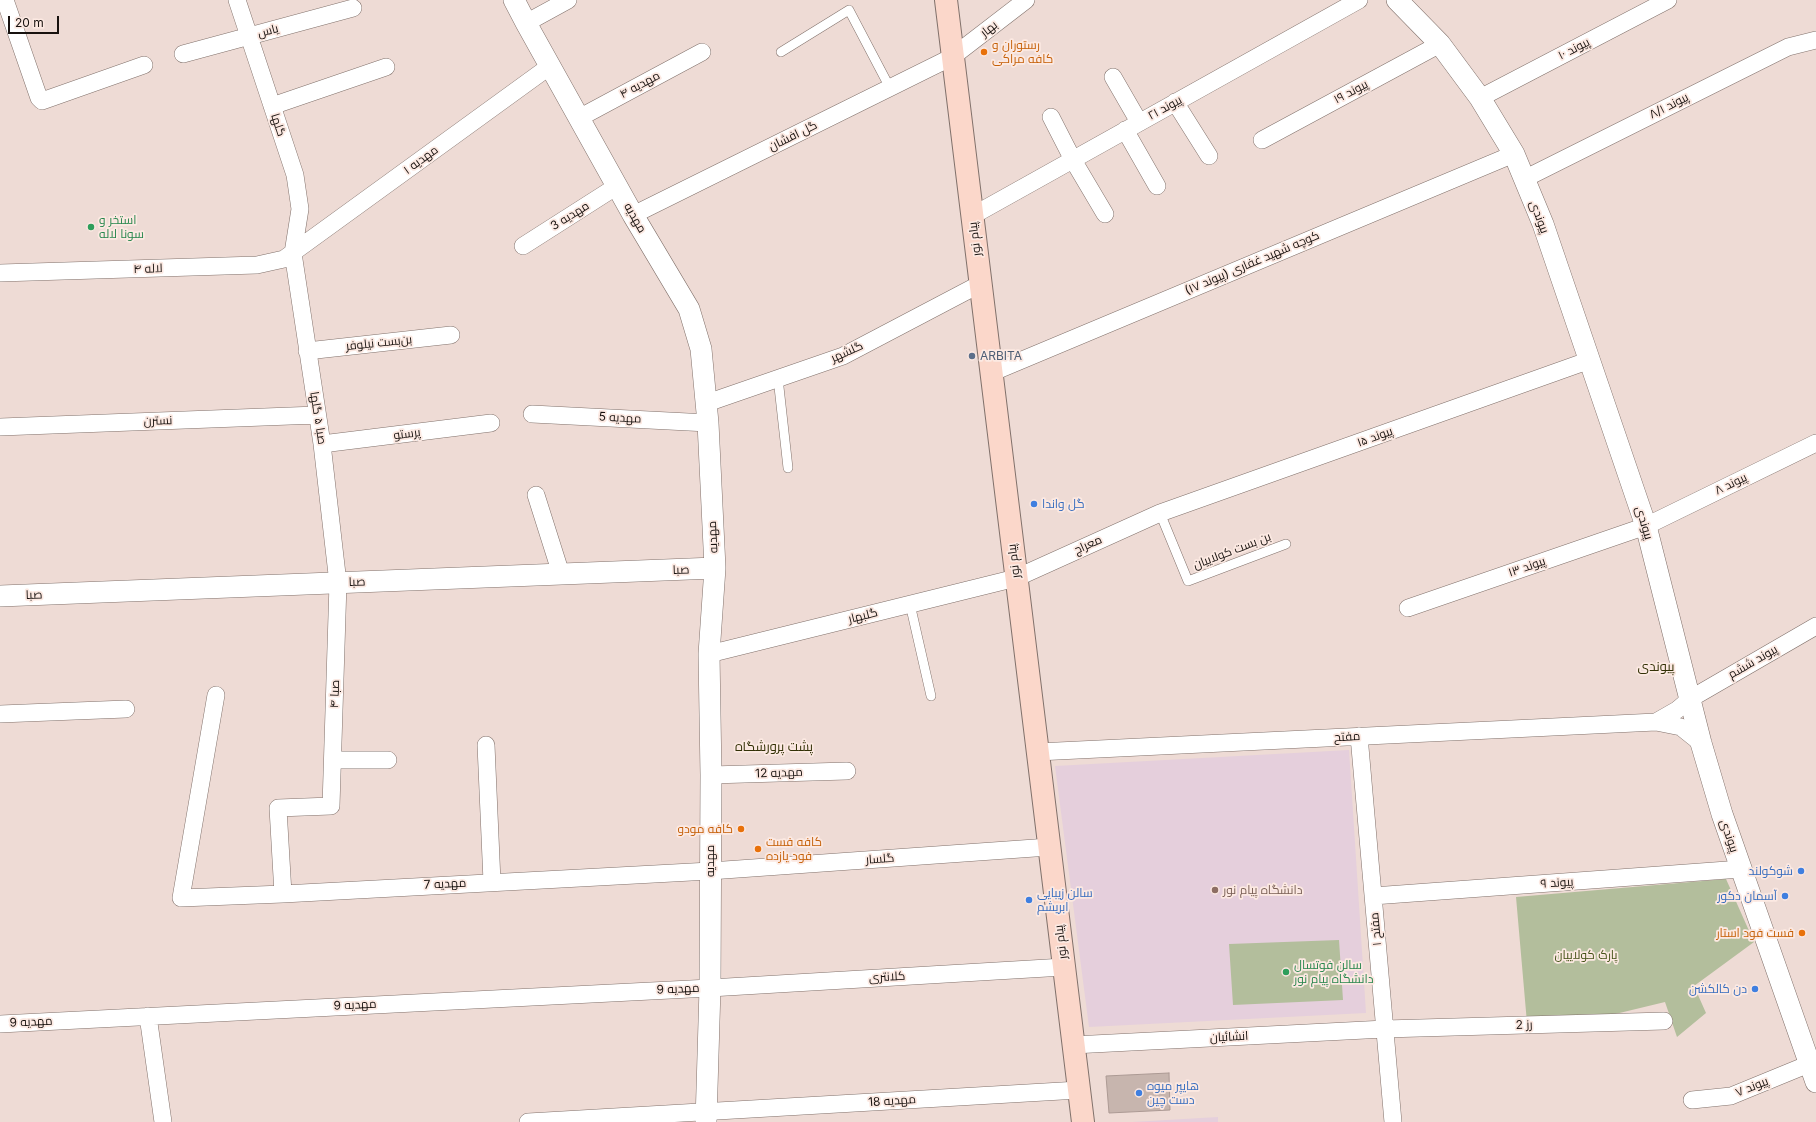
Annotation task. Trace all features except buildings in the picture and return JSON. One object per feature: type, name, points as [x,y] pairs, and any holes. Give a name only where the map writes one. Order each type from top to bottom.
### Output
[{"type":"main road","name":"پیام نور","points":[[946,0],[1082,1122]]},
{"type":"street","points":[[5,0],[39,98],[42,101],[144,65]]},
{"type":"street","name":"گلها","points":[[237,0],[296,182],[300,208],[293,253]]},
{"type":"street","name":"مهدیه","points":[[514,0],[578,118],[689,309],[701,349],[707,412],[715,568],[709,654],[711,775],[710,988],[706,1117]]},
{"type":"street","points":[[526,23],[568,0]]},
{"type":"street","name":"بهار","points":[[952,57],[1026,0]]},
{"type":"street","name":"پیوند ۲۱","points":[[972,216],[1359,0]]},
{"type":"street","name":"پیوندی","points":[[1397,0],[1440,44],[1480,98],[1514,154],[1543,224],[1646,526],[1701,743],[1722,814],[1812,1073]]},
{"type":"street","name":"پیوند ۱۰","points":[[1480,98],[1668,0]]},
{"type":"street","name":"یاس","points":[[183,54],[353,8]]},
{"type":"street","name":"پیوند ۸/۱","points":[[1524,179],[1788,47],[1816,40]]},
{"type":"street","name":"پیوند ۱۹","points":[[1262,140],[1440,44]]},
{"type":"street","name":"مهدیه ۴","points":[[578,118],[702,52]]},
{"type":"street","name":"گل افشان","points":[[633,215],[952,57]]},
{"type":"street","name":"مهدیه ۱","points":[[293,253],[550,66]]},
{"type":"street","points":[[272,106],[386,67]]},
{"type":"street","points":[[1113,77],[1157,186]]},
{"type":"street","points":[[1175,102],[1209,156]]},
{"type":"street","points":[[1051,117],[1073,160],[1105,214]]},
{"type":"street","name":"کوچه شهید غفاری (پیوند ۱۷)","points":[[991,373],[1514,154]]},
{"type":"street","name":"مهدیه 3","points":[[523,246],[617,186]]},
{"type":"street","name":"لاله ۴","points":[[0,273],[257,265],[284,259],[293,253]]},
{"type":"street","name":"صبا ۵ گلها","points":[[293,253],[322,444],[338,583]]},
{"type":"street","name":"گلشهر","points":[[707,412],[778,378],[843,356],[980,284]]},
{"type":"street","name":"بن‌بست نیلوفر","points":[[307,351],[451,335]]},
{"type":"street","name":"پیوند ۱۵","points":[[1160,513],[1590,360]]},
{"type":"street","name":"مهدیه 5","points":[[532,414],[707,412]]},
{"type":"street","name":"نسترن","points":[[0,427],[317,415]]},
{"type":"street","name":"پرستو","points":[[322,444],[491,423]]},
{"type":"street","name":"پیوند ۸","points":[[1646,526],[1816,443]]},
{"type":"street","points":[[536,495],[561,574]]},
{"type":"street","name":"معراج","points":[[1016,578],[1160,513]]},
{"type":"street","name":"پیوند ۱۳","points":[[1408,608],[1646,526]]},
{"type":"street","name":"صبا","points":[[0,596],[715,568]]},
{"type":"street","name":"گلبهار","points":[[709,654],[1016,578]]},
{"type":"street","name":"صبا ۴","points":[[283,894],[278,808],[331,806],[338,583]]},
{"type":"street","name":"پیوند ششم","points":[[1656,722],[1677,710],[1690,699],[1816,626]]},
{"type":"street","name":"مهدیه 7","points":[[216,695],[180,898],[283,894],[710,871]]},
{"type":"street","points":[[0,714],[126,709]]},
{"type":"street","points":[[1656,722],[1681,727],[1701,743]]},
{"type":"street","name":"مفتح","points":[[1037,752],[1656,722]]},
{"type":"street","name":"مفتح ۱","points":[[1359,736],[1393,1122]]},
{"type":"street","points":[[486,745],[492,882]]},
{"type":"street","points":[[333,760],[388,760]]},
{"type":"street","name":"مهدیه 12","points":[[711,775],[847,771]]},
{"type":"street","name":"گلسار","points":[[710,871],[1049,848]]},
{"type":"street","name":"پیوند ۹","points":[[1373,896],[1741,869]]},
{"type":"street","name":"کلانتری","points":[[710,988],[1064,966]]},
{"type":"street","name":"مهدیه 9","points":[[0,1024],[710,988]]},
{"type":"street","points":[[148,1016],[163,1122]]},
{"type":"street","name":"رز 2","points":[[1385,1029],[1664,1021]]},
{"type":"street","name":"انشائیان","points":[[1073,1045],[1385,1029]]},
{"type":"street","name":"پیوند ۷","points":[[1692,1100],[1731,1096],[1812,1073]]},
{"type":"street","name":"مهدیه 18","points":[[528,1122],[706,1117],[1079,1090]]},
{"type":"lane","points":[[781,52],[849,10],[890,88]]},
{"type":"lane","points":[[778,378],[788,468]]},
{"type":"lane","name":"بن بست کولاییان","points":[[1160,513],[1188,581],[1286,544]]},
{"type":"lane","points":[[910,604],[931,696]]},
{"type":"shaded area","name":"دانشگاه پیام نور","points":[[1349,750],[1366,1013],[1089,1027],[1055,766]]},
{"type":"shaded area","points":[[1218,1117],[1218,1122],[1132,1122]]},
{"type":"green space","name":"پارک کولاییان","points":[[1726,879],[1754,942],[1694,986],[1706,1013],[1677,1037],[1665,1002],[1607,1016],[1527,1023],[1516,897]]},
{"type":"green space","name":"سالن فوتسال دانشگاه پیام نور","points":[[1339,940],[1343,1000],[1233,1005],[1229,944]]},
{"type":"place","name":"رستوران و کافه مراکی","points":[[984,52]]},
{"type":"place","name":"استخر و سونا لاله","points":[[91,227]]},
{"type":"place","name":"ARBITA","points":[[972,356]]},
{"type":"place","name":"گل واندا","points":[[1034,504]]},
{"type":"place","name":"کافه مودو","points":[[741,829]]},
{"type":"place","name":"کافه فست فود یازده","points":[[758,849]]},
{"type":"place","name":"شوکولند","points":[[1801,871]]},
{"type":"place","name":"دانشگاه پیام نور","points":[[1215,890]]},
{"type":"place","name":"آسمان دکور","points":[[1785,896]]},
{"type":"place","name":"سالن زیبایی ابریشم","points":[[1029,900]]},
{"type":"place","name":"فست فود استار","points":[[1802,933]]},
{"type":"place","name":"سالن فوتسال دانشگاه پیام نور","points":[[1286,972]]},
{"type":"place","name":"دن کالکشن","points":[[1755,989]]},
{"type":"place","name":"هایپر میوه دست چین","points":[[1139,1093]]},
{"type":"district","name":"پیوندی","points":[[1656,667]]},
{"type":"district","name":"پشت پرورشگاه","points":[[774,747]]}]
